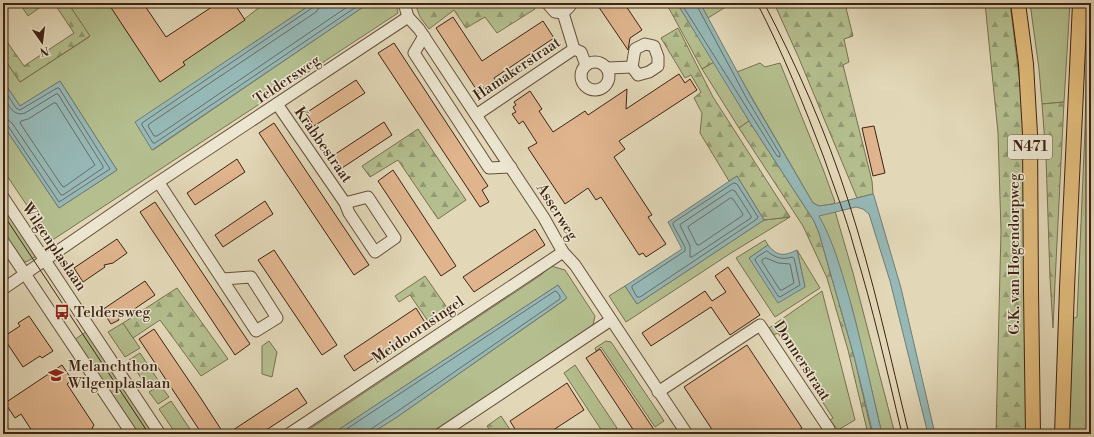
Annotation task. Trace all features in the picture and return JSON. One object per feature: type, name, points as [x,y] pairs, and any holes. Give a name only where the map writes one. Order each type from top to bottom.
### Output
[{"type":"main road","name":"G.K. van Hogendorpweg","points":[[1018,3],[1026,64],[1030,134],[1030,291],[1033,434]]},
{"type":"main road","name":"N471","points":[[1062,434],[1067,280],[1080,3]]},
{"type":"street","name":"Asserweg","points":[[404,3],[408,17],[424,36],[544,218],[563,252],[575,265],[687,434]]},
{"type":"street","points":[[547,3],[555,12],[563,13]]},
{"type":"street","points":[[563,13],[571,3]]},
{"type":"street","points":[[563,13],[574,49],[581,52],[586,65]]},
{"type":"street","name":"Teldersweg","points":[[3,289],[408,17]]},
{"type":"street","points":[[424,36],[414,52],[489,168],[510,167]]},
{"type":"street","name":"Hamakerstraat","points":[[476,115],[574,49]]},
{"type":"street","points":[[591,62],[598,62],[608,68],[610,75],[606,87],[593,91],[582,83],[580,77],[582,70],[586,65],[591,62]]},
{"type":"street","points":[[608,68],[632,67]]},
{"type":"street","name":"Krabbestraat","points":[[277,104],[345,203],[349,213],[375,252],[395,238],[368,196],[345,203]]},
{"type":"street","points":[[159,183],[256,331],[277,318],[251,277],[223,279]]},
{"type":"street","name":"Wilgenplaslaan","points":[[3,197],[160,434]]},
{"type":"street","points":[[3,242],[26,274],[132,434]]},
{"type":"street","name":"Meidoornsingel","points":[[289,434],[563,252]]},
{"type":"street","points":[[440,434],[611,320]]},
{"type":"street","name":"Donnerstraat","points":[[658,392],[760,325],[830,429],[825,434]]},
{"type":"green space","points":[[46,3],[28,16],[20,4]]},
{"type":"green space","points":[[54,3],[68,3],[90,36],[20,82],[3,57],[3,36],[24,66],[74,33]]},
{"type":"green space","points":[[68,3],[132,3],[176,69],[187,56],[247,17],[265,3],[313,3],[136,122],[153,150],[369,3],[396,3],[398,13],[51,241],[3,170],[3,125],[59,208],[117,170],[60,81],[20,106],[3,81],[3,57],[20,82],[89,37]]},
{"type":"green space","points":[[415,3],[531,3],[535,9],[497,33],[485,17],[466,28],[454,10],[429,29],[420,17]]},
{"type":"green space","points":[[666,3],[677,3],[714,62],[702,69]]},
{"type":"green space","points":[[700,3],[732,3],[708,18]]},
{"type":"green space","points":[[774,3],[848,3],[850,6],[846,8],[853,36],[844,39],[849,62],[843,65],[872,181],[873,194],[857,198],[798,56]]},
{"type":"green space","points":[[985,3],[1010,3],[1020,84],[1023,124],[1030,434],[996,434],[1001,231],[998,133]]},
{"type":"green space","points":[[1030,3],[1070,3],[1064,102],[1042,104]]},
{"type":"green space","points":[[1088,3],[1091,3],[1091,434],[1068,434],[1072,319],[1077,317],[1085,129]]},
{"type":"green space","points":[[678,28],[713,97],[790,217],[764,220],[737,176],[729,181],[700,133],[702,113],[694,98],[701,92],[691,75],[685,78],[661,38]]},
{"type":"green space","points":[[714,62],[749,121],[739,128],[702,69]]},
{"type":"green space","points":[[760,63],[765,67],[780,63],[823,169],[835,202],[833,204],[819,206],[813,203],[737,72]]},
{"type":"green space","points":[[1064,102],[1053,328],[1046,157],[1042,104]]},
{"type":"green space","points":[[749,121],[814,221],[819,233],[854,356],[872,434],[868,434],[848,350],[827,278],[803,226],[739,128]]},
{"type":"green space","points":[[418,129],[466,200],[438,219],[398,160],[370,177],[362,166]]},
{"type":"green space","points":[[3,202],[35,254],[35,257],[26,262],[20,259],[3,234]]},
{"type":"green space","points":[[835,211],[853,273],[895,434],[882,434],[852,308],[818,215]]},
{"type":"green space","points":[[790,217],[731,253],[626,322],[609,296],[625,286],[637,304],[764,220]]},
{"type":"green space","points":[[765,240],[768,245],[749,258],[805,287],[797,250],[820,288],[775,317],[736,258]]},
{"type":"green space","points":[[551,266],[565,270],[595,316],[593,325],[431,434],[370,434],[397,417],[566,299],[558,285],[332,434],[302,434],[541,275]]},
{"type":"green space","points":[[425,276],[448,309],[428,321],[410,295],[399,302],[395,296]]},
{"type":"green space","points":[[177,288],[228,359],[201,376],[160,320],[133,338],[123,323]]},
{"type":"green space","points":[[822,291],[855,420],[838,430],[830,420],[833,418],[778,333],[774,335],[769,328]]},
{"type":"green space","points":[[123,323],[140,348],[125,357],[108,332]]},
{"type":"green space","points":[[87,331],[156,434],[137,434],[74,340]]},
{"type":"green space","points":[[269,341],[277,352],[272,377],[262,374],[262,346]]},
{"type":"green space","points":[[606,341],[611,342],[664,421],[655,427],[601,347],[596,351],[595,348]]},
{"type":"green space","points":[[140,353],[158,380],[147,387],[129,360]]},
{"type":"green space","points":[[575,365],[617,428],[609,434],[604,434],[564,373]]},
{"type":"green space","points":[[160,385],[169,397],[158,404],[149,392]]},
{"type":"green space","points":[[171,401],[190,429],[182,434],[179,432],[176,434],[159,409]]},
{"type":"green space","points":[[501,416],[513,434],[492,434],[487,426]]},
{"type":"water","points":[[313,3],[369,3],[152,150],[135,122]]},
{"type":"water","points":[[677,3],[700,3],[751,97],[813,203],[819,206],[833,204],[873,194],[901,288],[935,434],[928,434],[890,281],[869,214],[863,209],[856,207],[819,216],[831,240],[845,283],[882,434],[873,434],[854,356],[819,233],[814,221],[749,121]]},
{"type":"water","points":[[3,81],[20,106],[60,81],[117,170],[59,208],[3,125]]},
{"type":"water","points":[[737,176],[764,220],[637,304],[625,286],[682,249],[668,222]]},
{"type":"water","points":[[768,245],[775,252],[781,254],[797,250],[805,287],[778,303],[749,258]]},
{"type":"water","points":[[558,285],[567,298],[397,417],[370,434],[332,434]]},
{"type":"building","points":[[108,3],[143,3],[166,37],[218,3],[234,3],[245,20],[183,62],[185,65],[160,82]]},
{"type":"building","points":[[596,3],[624,3],[642,30],[630,38],[628,50]]},
{"type":"building","points":[[453,17],[482,61],[543,21],[554,38],[494,78],[495,80],[478,92],[436,28]]},
{"type":"building","points":[[394,43],[488,186],[482,190],[489,202],[480,207],[378,53]]},
{"type":"building","points":[[679,74],[685,83],[690,79],[697,90],[619,141],[625,149],[614,157],[652,215],[648,217],[666,244],[646,257],[643,253],[639,255],[601,197],[596,200],[588,188],[565,204],[528,148],[537,143],[523,121],[519,124],[512,114],[516,112],[513,107],[516,105],[514,102],[530,91],[542,109],[539,111],[553,132],[585,111],[588,115],[627,89],[626,109]]},
{"type":"building","points":[[356,80],[365,93],[314,126],[306,113]]},
{"type":"building","points":[[384,122],[392,135],[342,168],[334,155]]},
{"type":"building","points":[[274,123],[369,265],[354,275],[259,133]]},
{"type":"building","points":[[874,126],[885,173],[873,176],[862,128]]},
{"type":"building","points":[[237,159],[245,172],[195,205],[187,193]]},
{"type":"building","points":[[393,170],[456,266],[441,276],[378,181]]},
{"type":"building","points":[[265,201],[273,214],[223,247],[215,235]]},
{"type":"building","points":[[155,202],[250,344],[235,355],[140,212]]},
{"type":"building","points":[[535,229],[545,245],[474,292],[463,277]]},
{"type":"building","points":[[117,239],[127,253],[113,263],[104,265],[105,267],[83,282],[74,268]]},
{"type":"building","points":[[274,250],[337,345],[322,355],[258,260]]},
{"type":"building","points":[[728,267],[760,315],[730,335],[711,307],[651,346],[642,333],[705,291],[712,301],[726,292],[715,276]]},
{"type":"building","points":[[145,281],[155,295],[127,314],[117,316],[119,320],[111,324],[102,310]]},
{"type":"building","points":[[416,308],[426,324],[354,371],[344,356]]},
{"type":"building","points":[[29,316],[53,351],[42,358],[40,356],[23,367],[3,337],[20,326],[18,323]]},
{"type":"building","points":[[154,329],[224,434],[202,434],[139,339]]},
{"type":"building","points":[[747,345],[802,428],[792,434],[715,434],[684,387]]},
{"type":"building","points":[[600,349],[657,434],[636,434],[586,358]]},
{"type":"building","name":"Melanchthon Wilgenplaslaan","points":[[62,365],[72,380],[67,384],[94,425],[89,434],[34,434],[21,414],[15,418],[5,403]]},
{"type":"building","points":[[567,383],[584,410],[547,434],[518,434],[510,421]]},
{"type":"building","points":[[297,388],[307,403],[283,419],[260,434],[227,434]]},
{"type":"tram line","points":[[757,3],[776,41],[801,99],[844,213],[874,316],[902,434]]},
{"type":"tram line","points":[[764,3],[810,100],[830,149],[848,200],[873,287],[909,434]]},
{"type":"tram line","points":[[3,214],[149,434]]},
{"type":"place","name":"Teldersweg","points":[[62,312]]},
{"type":"place","name":"Melanchthon Wilgenplaslaan","points":[[56,375]]}]
